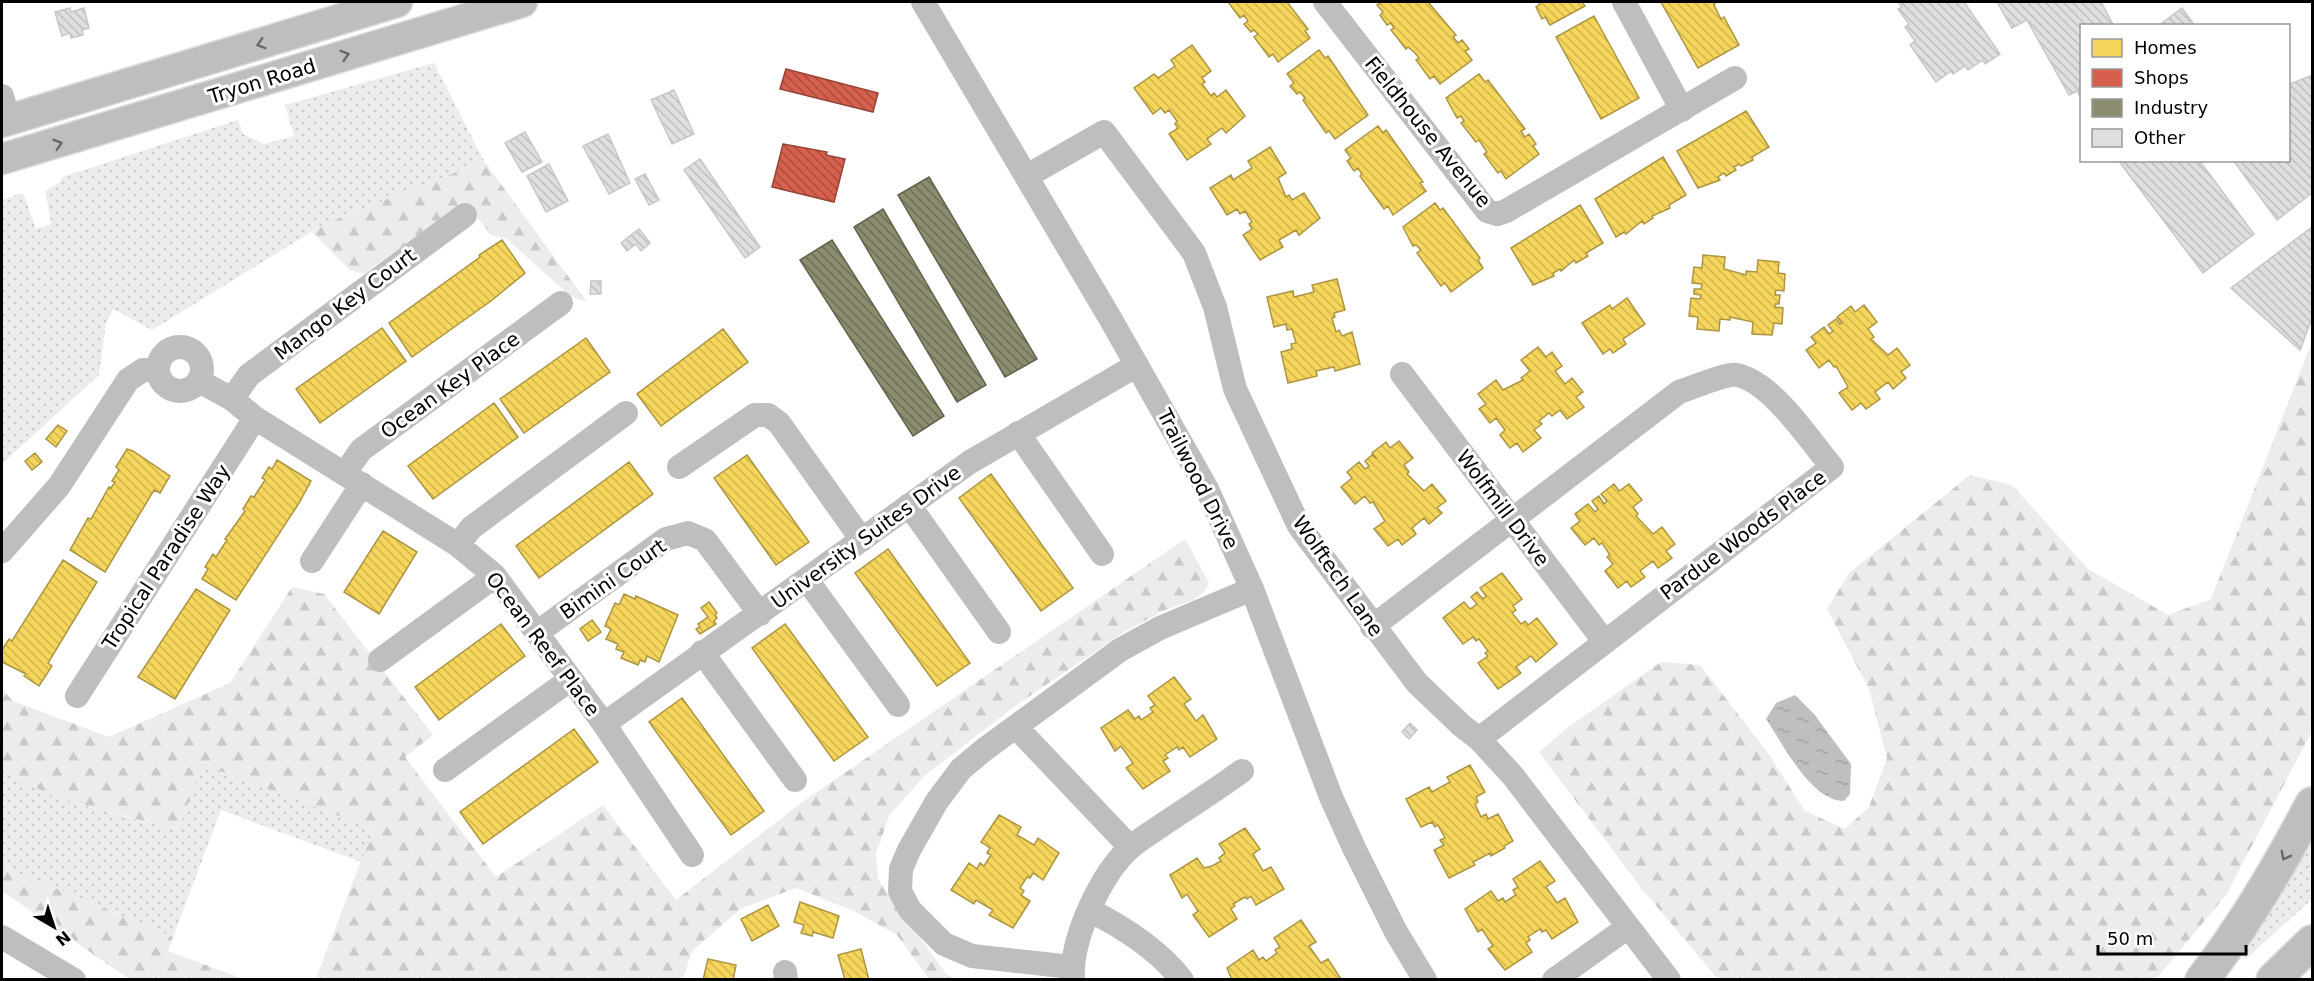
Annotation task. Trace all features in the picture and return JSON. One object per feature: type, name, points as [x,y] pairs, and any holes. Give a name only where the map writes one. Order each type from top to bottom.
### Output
[{"type":"highway","points":[[2202,980],[2226,949],[2281,864],[2313,804]]},
{"type":"highway","points":[[2273,980],[2313,942]]},
{"type":"main road","name":"Tryon Road","points":[[4,113],[397,2]]},
{"type":"main road","name":"Tryon Road","points":[[2,159],[522,2]]},
{"type":"street","name":"Trailwood Drive","points":[[923,2],[1027,176],[1207,489],[1252,589],[1331,797],[1396,932],[1425,980]]},
{"type":"street","name":"Fieldhouse Avenue","points":[[1324,2],[1487,211],[1497,214],[1735,78]]},
{"type":"street","points":[[1624,2],[1682,110]]},
{"type":"street","name":"Wolftech Lane","points":[[1027,176],[1104,132],[1194,253],[1215,307],[1235,389],[1299,526],[1372,627],[1417,683],[1479,739],[1513,776],[1668,980]]},
{"type":"street","name":"Mango Key Court","points":[[232,399],[249,375],[465,215]]},
{"type":"street","name":"Ocean Key Place","points":[[312,561],[353,478],[361,450],[561,303]]},
{"type":"street","points":[[175,347],[190,349],[200,359],[202,367],[199,381],[188,391],[173,391],[161,382],[157,368],[162,354],[175,347]]},
{"type":"street","name":"University Suites Drive","points":[[604,724],[970,462],[1137,365]]},
{"type":"street","points":[[2,550],[59,486],[128,380],[135,373],[157,368]]},
{"type":"street","name":"Wolfmill Drive","points":[[1402,374],[1604,642]]},
{"type":"street","name":"Pardue Woods Place","points":[[1372,627],[1679,392],[1735,375],[1752,381],[1779,404],[1832,467],[1479,739]]},
{"type":"street","name":"Ocean Reef Place","points":[[199,381],[232,399],[255,418],[458,544],[495,576],[604,724],[692,855]]},
{"type":"street","points":[[458,544],[471,528],[626,413]]},
{"type":"street","points":[[679,467],[754,415],[768,415],[779,423],[862,540]]},
{"type":"street","name":"Tropical Paradise Way","points":[[77,696],[255,418]]},
{"type":"street","points":[[1018,433],[1102,554]]},
{"type":"street","points":[[909,505],[999,632]]},
{"type":"street","name":"Bimini Court","points":[[538,632],[666,539],[688,533],[705,540],[760,614]]},
{"type":"street","points":[[380,660],[495,576]]},
{"type":"street","points":[[807,580],[898,705]]},
{"type":"street","points":[[1242,771],[1130,847],[1108,876],[1089,910],[1076,944],[1072,973],[972,956],[944,944],[910,910],[900,891],[901,870],[938,801],[961,769],[1120,650],[1160,628],[1252,589]]},
{"type":"street","points":[[702,652],[795,780]]},
{"type":"street","points":[[445,770],[571,679]]},
{"type":"street","points":[[1016,727],[1130,847]]},
{"type":"street","points":[[1089,910],[1120,926],[1170,965],[1182,980]]},
{"type":"street","points":[[1554,980],[1628,927]]},
{"type":"street","points":[[2,937],[74,980]]},
{"type":"green space","points":[[434,63],[484,161],[324,224],[152,330],[113,309],[106,323],[99,375],[2,464],[2,200],[21,193],[24,195],[36,229],[51,224],[45,191],[60,182],[62,177],[238,120],[243,134],[264,144],[294,136],[285,105]]},
{"type":"green space","points":[[484,161],[587,302],[570,296],[507,239],[491,235],[465,202],[363,274],[350,270],[312,232],[324,224]]},
{"type":"green space","points":[[2312,342],[2312,731],[2226,895],[2156,979],[1718,979],[1642,889],[1539,752],[1567,728],[1661,662],[1700,665],[1768,753],[1805,811],[1845,829],[1869,807],[1887,758],[1869,689],[1827,609],[1849,573],[1970,475],[2012,485],[2088,569],[2168,615],[2211,599]]},
{"type":"green space","points":[[1185,539],[1209,583],[1205,591],[1193,600],[1165,610],[1127,630],[1018,704],[924,776],[889,816],[876,854],[878,879],[946,974],[955,979],[929,979],[897,935],[854,911],[796,888],[742,908],[692,951],[683,979],[316,979],[373,829],[202,764],[179,829],[63,799],[40,790],[2,769],[2,689],[13,701],[109,737],[230,683],[292,587],[324,594],[433,735],[405,757],[496,877],[603,805],[676,900],[801,803]]},
{"type":"green space","points":[[202,763],[373,829],[361,862],[221,810],[173,937],[2,866],[2,769],[40,790],[63,799],[178,829]]},
{"type":"green space","points":[[2312,827],[2312,899],[2246,959],[2236,951]]},
{"type":"green space","points":[[2,866],[173,937],[168,951],[244,979],[129,979],[2,891]]},
{"type":"water","points":[[1795,695],[1814,714],[1851,764],[1850,794],[1844,801],[1832,799],[1809,782],[1789,756],[1766,719],[1776,703]]},
{"type":"building: Homes","points":[[1228,2],[1287,2],[1308,29],[1305,31],[1310,38],[1278,62],[1273,54],[1269,57],[1254,37],[1258,34],[1254,30],[1251,32],[1244,24],[1248,21],[1244,15],[1240,18]]},
{"type":"building: Homes","points":[[1382,2],[1428,2],[1456,35],[1453,37],[1458,43],[1462,40],[1469,49],[1465,51],[1472,60],[1440,84],[1434,76],[1430,79],[1416,60],[1419,58],[1408,47],[1406,49],[1391,30],[1394,28],[1391,23],[1387,25],[1380,15],[1383,12],[1377,5]]},
{"type":"building: Homes","points":[[1539,2],[1582,2],[1585,6],[1550,25],[1545,17],[1542,19],[1536,7],[1540,4]]},
{"type":"building: Homes","points":[[1661,2],[1716,2],[1714,5],[1721,19],[1724,17],[1739,45],[1698,68]]},
{"type":"building: Homes","points":[[1594,16],[1639,98],[1601,119],[1556,37]]},
{"type":"building: Homes","points":[[1192,45],[1211,71],[1202,78],[1205,82],[1202,84],[1211,96],[1214,93],[1217,97],[1226,90],[1245,116],[1226,133],[1222,128],[1207,139],[1211,144],[1187,160],[1169,134],[1178,128],[1175,124],[1177,121],[1169,110],[1165,113],[1161,108],[1153,114],[1134,88],[1154,74],[1158,78],[1175,66],[1171,60]]},
{"type":"building: Homes","points":[[1319,50],[1325,58],[1328,56],[1368,115],[1335,139],[1329,131],[1326,133],[1300,92],[1297,94],[1290,86],[1294,83],[1287,74]]},
{"type":"building: Homes","points":[[1479,74],[1485,82],[1488,80],[1525,129],[1521,131],[1525,137],[1529,134],[1539,154],[1506,179],[1501,171],[1498,173],[1484,154],[1487,152],[1479,140],[1476,142],[1461,123],[1464,121],[1461,116],[1457,118],[1446,98]]},
{"type":"building: Homes","points":[[1746,111],[1769,147],[1752,157],[1753,160],[1734,167],[1736,170],[1726,176],[1724,173],[1718,177],[1720,180],[1698,188],[1677,151]]},
{"type":"building: Homes","points":[[1378,126],[1383,133],[1386,130],[1423,182],[1420,183],[1426,191],[1393,215],[1388,206],[1384,209],[1360,176],[1362,174],[1358,168],[1354,171],[1347,161],[1351,158],[1345,150]]},
{"type":"building: Homes","points":[[1270,147],[1286,173],[1278,178],[1286,197],[1289,195],[1292,200],[1304,193],[1320,218],[1299,235],[1296,230],[1279,240],[1283,247],[1260,260],[1243,235],[1252,229],[1249,224],[1252,222],[1245,211],[1240,214],[1237,209],[1227,215],[1210,188],[1231,175],[1233,180],[1252,168],[1248,161]]},
{"type":"building: Homes","points":[[1663,157],[1686,195],[1669,205],[1670,208],[1652,216],[1653,218],[1644,224],[1642,221],[1626,234],[1624,232],[1616,237],[1595,199]]},
{"type":"building: Homes","points":[[1435,203],[1440,210],[1443,208],[1480,258],[1478,260],[1483,268],[1451,292],[1445,283],[1441,286],[1417,253],[1421,250],[1416,245],[1413,246],[1403,227]]},
{"type":"building: Homes","points":[[1580,205],[1603,243],[1586,253],[1588,256],[1576,263],[1574,260],[1561,271],[1560,269],[1553,273],[1554,276],[1533,285],[1511,248]]},
{"type":"building: Homes","points":[[502,240],[525,273],[491,301],[412,357],[389,323]]},
{"type":"building: Homes","points":[[1703,255],[1725,257],[1724,269],[1746,275],[1746,271],[1757,272],[1758,260],[1779,262],[1778,273],[1785,274],[1784,291],[1776,290],[1775,295],[1780,295],[1779,304],[1775,304],[1775,307],[1783,308],[1782,324],[1774,323],[1772,335],[1752,334],[1753,322],[1730,317],[1730,320],[1720,319],[1719,331],[1697,329],[1698,317],[1689,316],[1691,298],[1700,299],[1701,295],[1694,294],[1694,289],[1701,289],[1702,284],[1692,283],[1694,267],[1702,268]]},
{"type":"building: Homes","points":[[1337,279],[1345,310],[1334,313],[1335,317],[1332,318],[1336,332],[1339,330],[1342,336],[1352,332],[1360,364],[1335,371],[1334,367],[1316,371],[1317,376],[1288,383],[1281,352],[1292,349],[1291,344],[1296,343],[1292,329],[1287,330],[1286,324],[1274,327],[1267,297],[1293,291],[1294,297],[1314,292],[1312,285]]},
{"type":"building: Homes","points":[[1627,298],[1645,324],[1623,339],[1626,344],[1613,353],[1610,349],[1603,354],[1582,323],[1610,305],[1612,309]]},
{"type":"building: Homes","points":[[1864,305],[1877,322],[1868,329],[1874,337],[1871,339],[1888,355],[1897,348],[1910,365],[1901,372],[1906,378],[1893,389],[1888,382],[1875,392],[1880,399],[1866,409],[1861,403],[1852,410],[1839,393],[1848,387],[1836,366],[1834,367],[1829,360],[1819,368],[1806,350],[1816,343],[1811,337],[1824,327],[1829,334],[1833,331],[1828,325],[1836,319],[1840,324],[1842,323],[1837,317],[1851,306],[1855,312]]},
{"type":"building: Homes","points":[[382,328],[406,361],[320,423],[296,389]]},
{"type":"building: Homes","points":[[723,329],[748,362],[661,426],[637,394]]},
{"type":"building: Homes","points":[[586,338],[610,372],[524,433],[500,399]]},
{"type":"building: Homes","points":[[1538,347],[1546,357],[1552,352],[1562,366],[1555,371],[1565,384],[1572,378],[1583,392],[1576,397],[1584,407],[1567,419],[1560,410],[1552,416],[1549,413],[1539,421],[1542,424],[1534,430],[1541,438],[1523,452],[1517,443],[1510,448],[1500,435],[1505,430],[1496,418],[1490,423],[1479,409],[1486,404],[1478,394],[1496,380],[1503,390],[1523,380],[1521,378],[1530,371],[1521,360]]},
{"type":"building: Homes","points":[[494,403],[518,437],[433,499],[408,466]]},
{"type":"building: Homes","points":[[58,425],[67,431],[56,447],[46,439]]},
{"type":"building: Homes","points":[[1399,441],[1413,458],[1404,465],[1409,472],[1407,474],[1424,491],[1432,484],[1446,501],[1437,508],[1442,513],[1429,524],[1424,518],[1412,528],[1416,534],[1402,545],[1398,539],[1388,546],[1374,529],[1385,521],[1373,502],[1370,503],[1365,496],[1355,504],[1341,487],[1352,478],[1347,472],[1359,462],[1365,469],[1369,466],[1365,461],[1372,455],[1377,459],[1372,453],[1386,442],[1390,448]]},
{"type":"building: Homes","points":[[127,449],[170,476],[160,493],[154,490],[105,572],[70,550],[88,518],[91,519],[109,487],[111,488],[115,482],[112,481],[119,470],[116,467]]},
{"type":"building: Homes","points":[[35,453],[42,462],[32,470],[25,461]]},
{"type":"building: Homes","points":[[747,455],[809,542],[776,565],[714,478]]},
{"type":"building: Homes","points":[[277,460],[311,481],[236,600],[202,579],[208,569],[205,567],[213,554],[216,557],[227,540],[225,539],[245,511],[243,509],[251,496],[254,497],[265,480],[262,478],[269,467],[272,469]]},
{"type":"building: Homes","points":[[629,462],[653,494],[539,578],[516,546]]},
{"type":"building: Homes","points":[[991,474],[1073,588],[1041,611],[959,498]]},
{"type":"building: Homes","points":[[1614,484],[1619,491],[1629,484],[1642,500],[1633,507],[1638,514],[1636,516],[1653,534],[1662,527],[1675,544],[1666,551],[1672,558],[1658,568],[1653,561],[1640,571],[1645,577],[1631,587],[1627,581],[1618,588],[1605,571],[1613,564],[1607,557],[1610,555],[1602,543],[1599,545],[1594,538],[1585,545],[1571,528],[1580,521],[1575,514],[1588,504],[1595,512],[1598,509],[1592,501],[1599,496],[1604,504],[1607,501],[1601,494]]},
{"type":"building: Homes","points":[[383,531],[417,552],[379,614],[344,592]]},
{"type":"building: Homes","points":[[888,549],[970,663],[937,686],[855,573]]},
{"type":"building: Homes","points":[[63,560],[97,582],[48,663],[52,666],[39,686],[24,676],[26,674],[2,662],[2,650],[9,639],[12,641]]},
{"type":"building: Homes","points":[[1502,573],[1522,599],[1513,606],[1516,610],[1512,613],[1521,624],[1525,621],[1528,625],[1537,618],[1557,644],[1536,662],[1531,656],[1516,667],[1521,673],[1498,689],[1478,663],[1488,656],[1485,653],[1488,651],[1479,639],[1476,641],[1473,637],[1463,644],[1443,618],[1464,602],[1470,609],[1477,604],[1471,597],[1477,592],[1483,599],[1486,596],[1480,588]]},
{"type":"building: Homes","points":[[196,589],[230,610],[175,699],[138,677]]},
{"type":"building: Homes","points":[[624,594],[635,599],[636,596],[678,615],[659,662],[647,656],[645,662],[640,660],[638,665],[621,658],[624,652],[616,649],[618,644],[606,639],[611,629],[605,626],[615,603],[619,605]]},
{"type":"building: Homes","points":[[709,602],[717,613],[714,621],[716,624],[700,634],[696,629],[700,627],[698,624],[708,617],[701,608]]},
{"type":"building: Homes","points":[[592,620],[601,632],[588,641],[580,629]]},
{"type":"building: Homes","points":[[501,624],[525,656],[439,720],[415,687]]},
{"type":"building: Homes","points":[[785,624],[868,737],[834,761],[752,648]]},
{"type":"building: Homes","points":[[1174,677],[1191,699],[1184,704],[1196,721],[1203,715],[1217,739],[1190,757],[1183,747],[1179,750],[1177,747],[1165,755],[1168,758],[1163,761],[1170,771],[1143,789],[1126,768],[1133,763],[1121,746],[1115,751],[1101,728],[1128,710],[1135,719],[1139,716],[1141,720],[1153,712],[1150,708],[1155,705],[1148,696]]},
{"type":"building: Homes","points":[[682,698],[764,811],[731,835],[649,722]]},
{"type":"building: Homes","points":[[574,729],[598,762],[483,844],[460,812]]},
{"type":"building: Homes","points":[[1470,765],[1485,792],[1476,797],[1478,802],[1475,804],[1481,817],[1486,814],[1488,819],[1498,814],[1513,841],[1504,846],[1505,848],[1473,862],[1475,865],[1449,878],[1434,850],[1444,845],[1440,840],[1445,838],[1438,825],[1435,827],[1432,822],[1421,827],[1406,799],[1429,787],[1432,792],[1450,782],[1447,777]]},
{"type":"building: Homes","points":[[999,815],[1021,827],[1017,835],[1034,845],[1038,838],[1059,853],[1043,880],[1033,873],[1030,878],[1027,877],[1020,888],[1024,891],[1021,895],[1030,901],[1013,928],[989,915],[993,910],[976,900],[974,904],[951,890],[969,863],[977,869],[980,863],[984,866],[991,855],[987,853],[990,848],[981,842]]},
{"type":"building: Homes","points":[[1245,828],[1260,849],[1253,854],[1263,871],[1271,867],[1284,889],[1256,905],[1251,896],[1233,904],[1235,906],[1231,909],[1237,919],[1209,937],[1193,915],[1198,911],[1187,894],[1182,898],[1170,875],[1197,858],[1204,868],[1221,861],[1219,858],[1225,853],[1219,844]]},
{"type":"building: Homes","points":[[1540,861],[1555,881],[1546,887],[1557,903],[1565,898],[1578,922],[1552,939],[1546,930],[1542,932],[1540,929],[1528,937],[1530,940],[1526,943],[1532,952],[1505,970],[1488,949],[1493,946],[1482,929],[1478,932],[1465,909],[1491,891],[1498,901],[1503,898],[1505,902],[1516,895],[1513,890],[1518,887],[1513,879]]},
{"type":"building: Homes","points":[[800,902],[839,916],[833,938],[813,932],[812,936],[801,933],[804,925],[794,922]]},
{"type":"building: Homes","points":[[768,905],[779,926],[752,941],[741,919]]},
{"type":"building: Homes","points":[[1301,920],[1316,942],[1309,946],[1321,963],[1328,959],[1341,979],[1232,980],[1227,968],[1253,950],[1259,960],[1263,957],[1266,961],[1277,953],[1275,950],[1280,947],[1274,938]]},
{"type":"building: Homes","points":[[861,949],[869,980],[845,980],[838,955]]},
{"type":"building: Homes","points":[[708,959],[736,965],[733,980],[703,980]]},
{"type":"building: Shops","points":[[786,69],[878,93],[873,112],[780,89]]},
{"type":"building: Shops","points":[[783,144],[827,152],[826,155],[845,159],[834,202],[772,187]]},
{"type":"building: Industry","points":[[929,177],[1037,359],[1005,377],[898,195]]},
{"type":"building: Industry","points":[[883,209],[986,385],[957,402],[854,227]]},
{"type":"building: Industry","points":[[832,240],[944,416],[913,436],[800,260]]},
{"type":"building: Other","points":[[1898,2],[1964,2],[2000,54],[1985,64],[1983,60],[1968,70],[1965,66],[1953,74],[1951,71],[1936,82],[1910,45],[1915,41],[1905,27],[1909,24],[1898,9],[1902,7]]},
{"type":"building: Other","points":[[1997,2],[2101,2],[2113,24],[2080,24],[2080,96],[2077,91],[2069,95],[2027,20],[2012,28]]},
{"type":"building: Other","points":[[70,8],[71,12],[84,8],[89,28],[82,30],[83,35],[71,38],[70,33],[62,36],[55,12]]},
{"type":"building: Other","points":[[2182,8],[2194,24],[2161,24]]},
{"type":"building: Other","points":[[2312,75],[2312,193],[2277,220],[2234,162],[2290,162],[2290,84]]},
{"type":"building: Other","points":[[674,90],[694,134],[672,144],[651,100]]},
{"type":"building: Other","points":[[525,132],[542,162],[522,172],[505,143]]},
{"type":"building: Other","points":[[608,134],[630,183],[609,194],[583,146]]},
{"type":"building: Other","points":[[700,159],[760,247],[745,258],[684,170]]},
{"type":"building: Other","points":[[2120,162],[2200,162],[2254,234],[2203,273]]},
{"type":"building: Other","points":[[549,164],[568,201],[546,212],[527,176]]},
{"type":"building: Other","points":[[645,174],[659,200],[649,205],[635,179]]},
{"type":"building: Other","points":[[2312,227],[2312,318],[2300,350],[2231,288]]},
{"type":"building: Other","points":[[639,229],[650,243],[641,251],[636,244],[627,251],[621,243]]},
{"type":"building: Other","points":[[591,281],[601,281],[601,294],[590,294]]},
{"type":"building: Other","points":[[1410,723],[1417,730],[1409,739],[1402,732]]}]
